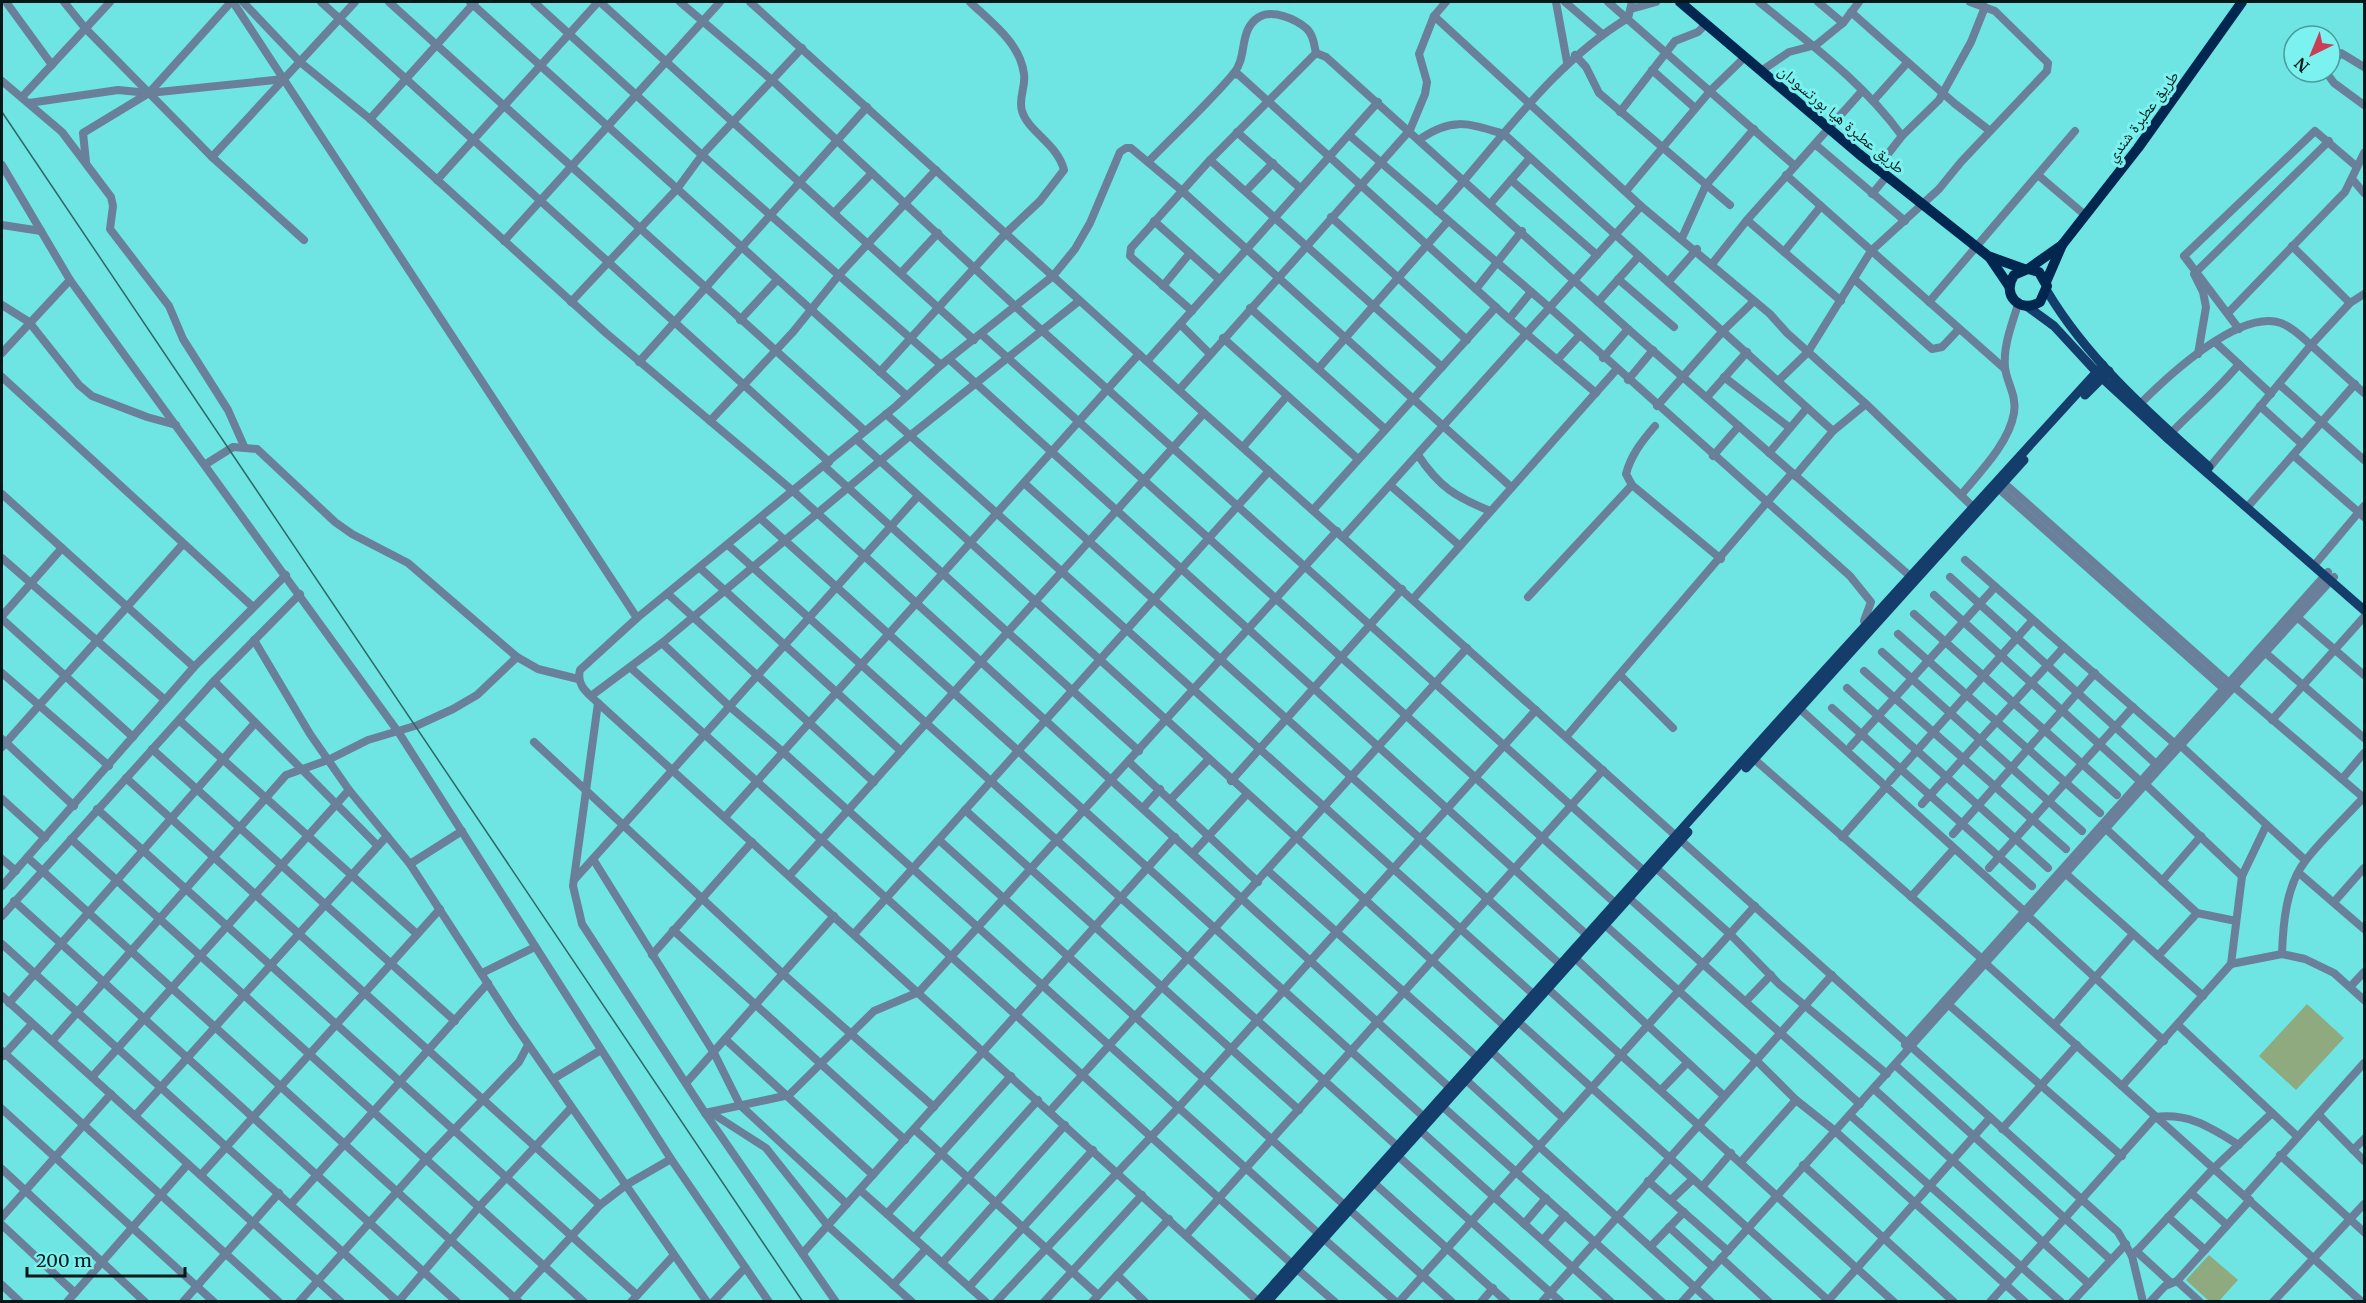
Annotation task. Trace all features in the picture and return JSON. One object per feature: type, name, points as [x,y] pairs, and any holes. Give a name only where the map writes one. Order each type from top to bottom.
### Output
[{"type":"highway","name":"طريق عطبرة هيا بورتسودان","points":[[1680,2],[1828,128],[1988,256]]},
{"type":"highway","name":"طريق عطبرة شندي","points":[[2062,245],[2165,112],[2242,2]]},
{"type":"highway","points":[[2009,286],[2014,275],[2062,245]]},
{"type":"highway","points":[[1988,256],[2009,286],[2011,296],[2023,305],[2040,302],[2062,245]]},
{"type":"highway","points":[[1988,256],[2039,272],[2047,286]]},
{"type":"main road","points":[[2047,286],[2069,326],[2102,373],[2140,404],[2317,562],[2364,610]]},
{"type":"main road","points":[[2023,305],[2054,326],[2202,470],[2364,603]]},
{"type":"main road","points":[[1515,1020],[1533,994],[1644,871],[1800,709],[1910,576],[2102,373]]},
{"type":"main road","points":[[1347,1208],[1374,1183],[1424,1117],[1477,1057],[1548,989],[1656,868],[1678,838],[2102,373]]},
{"type":"main road","points":[[1267,1302],[1321,1237],[1398,1151],[1421,1131],[1466,1080],[1507,1029]]},
{"type":"main road","points":[[1259,1301],[1295,1267]]},
{"type":"street","points":[[6,2],[51,65]]},
{"type":"street","points":[[64,2],[85,28],[212,157],[304,240]]},
{"type":"street","points":[[25,100],[51,65],[110,2]]},
{"type":"street","points":[[86,162],[83,133],[149,93],[232,2],[638,618]]},
{"type":"street","points":[[243,2],[300,62],[370,119],[639,362],[793,491],[1450,1088]]},
{"type":"street","points":[[321,2],[542,199],[744,385],[848,488],[945,572],[1139,751]]},
{"type":"street","points":[[212,157],[355,2]]},
{"type":"street","points":[[388,2],[865,432]]},
{"type":"street","points":[[534,2],[702,155],[941,365]]},
{"type":"street","points":[[437,180],[568,32],[599,2],[938,308],[1007,356],[1615,903]]},
{"type":"street","points":[[680,2],[773,81],[1041,329],[1644,871]]},
{"type":"street","points":[[504,241],[720,2]]},
{"type":"street","points":[[750,2],[1079,301],[2118,1232],[2134,1254],[2200,1302]]},
{"type":"street","points":[[880,372],[909,337],[1006,233],[1041,201],[1065,170],[1060,156],[1022,112],[1021,100],[1025,77],[1020,55],[1006,36],[970,2]]},
{"type":"street","points":[[1179,390],[1410,130],[1425,94],[1427,82],[1419,54],[1434,16],[1446,2]]},
{"type":"street","points":[[1556,2],[1568,62]]},
{"type":"street","points":[[1565,2],[1601,33]]},
{"type":"street","points":[[1608,2],[1630,9],[1665,53],[1711,90],[1795,166]]},
{"type":"street","points":[[1437,212],[1575,54],[1630,9],[1656,2]]},
{"type":"street","points":[[1759,2],[1816,45],[1873,101],[1902,136]]},
{"type":"street","points":[[1818,2],[1843,23]]},
{"type":"street","points":[[1761,71],[1789,52],[1816,45],[1843,23],[1859,2]]},
{"type":"street","points":[[1778,381],[1808,352],[1871,251],[1923,204],[2049,66],[2043,56],[1995,11],[1970,2]]},
{"type":"street","points":[[370,119],[473,3],[907,396]]},
{"type":"street","points":[[1877,168],[1902,136],[1943,94],[1982,20],[1985,7]]},
{"type":"street","points":[[1851,12],[1943,94],[1990,131]]},
{"type":"street","points":[[1148,162],[1233,74],[1242,54],[1246,31],[1262,15],[1278,14],[1307,28],[1313,39],[1316,53]]},
{"type":"street","points":[[1434,16],[1641,206],[1696,249],[1754,301],[1973,507]]},
{"type":"street","points":[[1620,112],[1676,41],[1698,32],[1706,24]]},
{"type":"street","points":[[571,302],[677,189],[702,155],[802,48]]},
{"type":"street","points":[[1192,310],[1132,260],[1129,252],[1181,190],[1316,53]]},
{"type":"street","points":[[1316,53],[1326,57],[1410,130],[1628,329],[1910,576]]},
{"type":"street","points":[[1575,54],[1586,66],[1597,91],[1730,205]]},
{"type":"street","points":[[2342,54],[2364,67]]},
{"type":"street","points":[[1626,191],[1695,108],[1745,57]]},
{"type":"street","points":[[1873,101],[1907,63]]},
{"type":"street","points":[[1652,70],[1695,108]]},
{"type":"street","points":[[1233,74],[1239,75],[1509,319],[1596,393]]},
{"type":"street","points":[[25,100],[118,90],[149,93],[284,79]]},
{"type":"street","points":[[2,81],[62,132],[113,201],[110,229],[169,306],[183,339],[228,410],[244,446]]},
{"type":"street","points":[[2335,84],[2364,105]]},
{"type":"street","points":[[1712,264],[1786,175],[1816,145],[1828,128],[1862,91]]},
{"type":"street","points":[[1147,362],[1378,102]]},
{"type":"street","points":[[639,362],[867,107]]},
{"type":"street","points":[[1420,139],[1450,123],[1466,123],[1504,134],[1833,431]]},
{"type":"street","points":[[1682,238],[1706,185],[1754,129]]},
{"type":"street","points":[[1929,302],[2075,130]]},
{"type":"street","points":[[1238,132],[1300,188]]},
{"type":"street","points":[[2239,329],[2184,256],[2228,211],[2312,133],[2318,132],[2330,141],[2356,166]]},
{"type":"street","points":[[1349,135],[1550,308],[1616,370],[1850,576],[1869,597],[1870,607],[1864,619],[1870,627]]},
{"type":"street","points":[[2198,354],[2206,307],[2203,292],[2194,274],[2330,141]]},
{"type":"street","points":[[1816,145],[1905,221]]},
{"type":"street","points":[[578,679],[580,670],[638,618],[865,432],[941,365],[1053,276],[1086,231],[1123,148],[1131,148],[1181,190],[1511,487]]},
{"type":"street","points":[[2228,314],[2345,192],[2364,153]]},
{"type":"street","points":[[1491,203],[1530,158]]},
{"type":"street","points":[[1210,160],[1442,367]]},
{"type":"street","points":[[1246,191],[1273,163]]},
{"type":"street","points":[[2,165],[70,280],[206,464],[399,733],[670,1159],[769,1302]]},
{"type":"street","points":[[710,421],[811,311],[839,275],[936,170]]},
{"type":"street","points":[[834,213],[872,173]]},
{"type":"street","points":[[1786,175],[2005,369]]},
{"type":"street","points":[[2038,175],[2085,215]]},
{"type":"street","points":[[1872,194],[1887,176]]},
{"type":"street","points":[[1511,180],[1597,255]]},
{"type":"street","points":[[2352,180],[2364,193]]},
{"type":"street","points":[[708,1112],[789,1095],[850,1032],[885,1004],[919,992],[1275,598],[1305,566],[1391,486],[1641,206]]},
{"type":"street","points":[[1784,252],[1821,206]]},
{"type":"street","points":[[1331,217],[1467,340]]},
{"type":"street","points":[[1154,220],[1219,279]]},
{"type":"street","points":[[1747,220],[1841,301]]},
{"type":"street","points":[[1318,369],[1448,221]]},
{"type":"street","points":[[2,225],[41,231]]},
{"type":"street","points":[[1476,289],[1522,231]]},
{"type":"street","points":[[901,273],[939,233]]},
{"type":"street","points":[[2292,246],[2350,303]]},
{"type":"street","points":[[1668,282],[1696,249]]},
{"type":"street","points":[[1163,286],[1190,253]]},
{"type":"street","points":[[1598,302],[1639,256]]},
{"type":"street","points":[[1618,279],[1674,327]]},
{"type":"street","points":[[1854,279],[1932,349],[1942,347],[1959,329]]},
{"type":"street","points":[[2,353],[70,280]]},
{"type":"street","points":[[740,320],[777,280]]},
{"type":"street","points":[[1509,319],[1531,292]]},
{"type":"street","points":[[2209,468],[2311,345],[2350,303],[2364,294]]},
{"type":"street","points":[[591,696],[662,643],[1007,356],[1079,301]]},
{"type":"street","points":[[1657,406],[1723,331],[1754,301]]},
{"type":"street","points":[[2,305],[29,322],[79,385],[92,396],[147,417],[176,425]]},
{"type":"street","points":[[1961,495],[1987,462],[2012,422],[2015,403],[2005,369],[2005,347],[2023,305]]},
{"type":"street","points":[[1313,510],[1496,307]]},
{"type":"street","points":[[1250,309],[1385,429]]},
{"type":"street","points":[[2140,404],[2170,374],[2198,354],[2255,321],[2274,322],[2292,329],[2364,393]]},
{"type":"street","points":[[1179,324],[1210,354]]},
{"type":"street","points":[[1603,358],[1628,329]]},
{"type":"street","points":[[1557,360],[1578,336]]},
{"type":"street","points":[[1223,338],[1358,459]]},
{"type":"street","points":[[2216,343],[2271,394]]},
{"type":"street","points":[[1628,380],[1653,350]]},
{"type":"street","points":[[1707,397],[1747,352]]},
{"type":"street","points":[[725,817],[1139,354]]},
{"type":"street","points":[[950,360],[1587,935]]},
{"type":"street","points":[[2170,433],[2216,392],[2239,364]]},
{"type":"street","points":[[1413,599],[1616,370]]},
{"type":"street","points":[[2,377],[253,607]]},
{"type":"street","points":[[1724,377],[1790,428]]},
{"type":"street","points":[[2279,384],[2364,460]]},
{"type":"street","points":[[2250,504],[2355,384]]},
{"type":"street","points":[[1243,447],[1287,396]]},
{"type":"street","points":[[1566,737],[1794,474],[1833,431],[1866,404]]},
{"type":"street","points":[[2260,406],[2302,444]]},
{"type":"street","points":[[1769,453],[1808,408]]},
{"type":"street","points":[[790,875],[1204,413]]},
{"type":"street","points":[[886,414],[1533,994]]},
{"type":"street","points":[[1655,426],[1629,463],[1626,474],[1632,485],[1721,559]]},
{"type":"street","points":[[1713,456],[1739,426]]},
{"type":"street","points":[[856,439],[1246,795],[1507,1029]]},
{"type":"street","points":[[206,464],[233,447],[244,446],[257,449],[347,531],[408,563],[517,657],[538,669],[578,679],[598,703],[1259,1301]]},
{"type":"street","points":[[2293,454],[2363,512],[2317,562]]},
{"type":"street","points":[[1418,455],[1450,492],[1490,511]]},
{"type":"street","points":[[854,934],[1269,471]]},
{"type":"street","points":[[1024,483],[1561,965]]},
{"type":"street","points":[[1528,597],[1632,485]]},
{"type":"street","points":[[1391,486],[1460,546]]},
{"type":"street","points":[[2001,486],[2228,686],[2364,798],[2305,860],[2283,923],[2282,954]]},
{"type":"street","points":[[2,495],[194,667]]},
{"type":"street","points":[[574,880],[918,496]]},
{"type":"street","points":[[760,518],[1424,1117]]},
{"type":"street","points":[[74,806],[3,743],[39,706],[183,544]]},
{"type":"street","points":[[728,545],[1257,1019],[1471,1222],[1561,1302]]},
{"type":"street","points":[[62,548],[2,617],[134,737]]},
{"type":"street","points":[[2,558],[165,700]]},
{"type":"street","points":[[1965,560],[2032,621],[2177,744],[2305,860]]},
{"type":"street","points":[[700,568],[901,751]]},
{"type":"street","points":[[2,886],[194,667],[286,575]]},
{"type":"street","points":[[2262,650],[2297,617],[2329,576]]},
{"type":"street","points":[[1682,1302],[1803,1165],[1874,1089],[1903,1056],[1908,1045],[2065,873],[2084,848],[2105,828],[2228,686],[2329,576]]},
{"type":"street","points":[[1950,577],[2156,764]]},
{"type":"street","points":[[1851,746],[1995,586]]},
{"type":"street","points":[[1231,781],[1402,590]]},
{"type":"street","points":[[2,916],[214,681],[300,594]]},
{"type":"street","points":[[668,594],[874,782]]},
{"type":"street","points":[[1934,595],[2143,783],[2242,876]]},
{"type":"street","points":[[1914,614],[2117,795]]},
{"type":"street","points":[[2297,617],[2364,675]]},
{"type":"street","points":[[2272,720],[2364,617]]},
{"type":"street","points":[[1842,837],[2032,621]]},
{"type":"street","points":[[1898,634],[2100,813]]},
{"type":"street","points":[[254,640],[328,760],[349,790],[410,864],[528,1045],[706,1302]]},
{"type":"street","points":[[662,643],[729,706],[783,752],[1245,1169],[1398,1302],[1755,906]]},
{"type":"street","points":[[1922,804],[2064,647]]},
{"type":"street","points":[[1050,1111],[1325,809],[1467,648]]},
{"type":"street","points":[[2262,650],[2364,738]]},
{"type":"street","points":[[1882,651],[2082,831]]},
{"type":"street","points":[[52,1041],[286,776],[328,760],[368,740],[399,733],[466,702],[517,657]]},
{"type":"street","points":[[631,668],[1335,1302]]},
{"type":"street","points":[[1864,670],[2066,849]]},
{"type":"street","points":[[2,673],[109,766]]},
{"type":"street","points":[[1953,834],[2095,673]]},
{"type":"street","points":[[1620,675],[1673,728]]},
{"type":"street","points":[[214,681],[378,846]]},
{"type":"street","points":[[1847,688],[2048,868]]},
{"type":"street","points":[[598,703],[574,880],[573,895],[582,924],[686,1083],[836,1302]]},
{"type":"street","points":[[1989,868],[2133,707]]},
{"type":"street","points":[[1832,708],[2032,886]]},
{"type":"street","points":[[1800,709],[1888,784],[1954,849],[2164,1041]]},
{"type":"street","points":[[996,1302],[1152,1137],[1536,710]]},
{"type":"street","points":[[179,720],[417,934]]},
{"type":"street","points":[[9,1003],[255,723]]},
{"type":"street","points":[[534,742],[782,973],[934,1107]]},
{"type":"street","points":[[2026,914],[2143,783],[2156,764],[2177,744]]},
{"type":"street","points":[[152,749],[455,1021]]},
{"type":"street","points":[[2342,779],[2364,753]]},
{"type":"street","points":[[1754,759],[2055,1024],[2155,1117],[2362,1302]]},
{"type":"street","points":[[1172,800],[1208,760]]},
{"type":"street","points":[[1129,762],[1258,882]]},
{"type":"street","points":[[1186,1235],[1603,770]]},
{"type":"street","points":[[126,778],[600,1205]]},
{"type":"street","points":[[1143,808],[1160,789]]},
{"type":"street","points":[[92,1077],[349,790]]},
{"type":"street","points":[[1193,853],[1246,795]]},
{"type":"street","points":[[2,799],[45,838]]},
{"type":"street","points":[[97,809],[453,1130],[634,1298],[674,1255]]},
{"type":"street","points":[[965,810],[1299,1110]]},
{"type":"street","points":[[2122,1086],[2231,964],[2242,876],[2266,826]]},
{"type":"street","points":[[2105,828],[2197,913],[2236,921]]},
{"type":"street","points":[[410,864],[462,831]]},
{"type":"street","points":[[135,1116],[387,836]]},
{"type":"street","points":[[2162,880],[2201,836]]},
{"type":"street","points":[[803,1253],[1175,837]]},
{"type":"street","points":[[71,839],[584,1302]]},
{"type":"street","points":[[939,840],[1452,1302]]},
{"type":"street","points":[[652,955],[752,842]]},
{"type":"street","points":[[1911,897],[1954,849]]},
{"type":"street","points":[[28,858],[213,1027],[346,1143],[515,1300],[600,1205],[626,1185],[670,1159]]},
{"type":"street","points":[[2,859],[16,871]]},
{"type":"street","points":[[593,859],[714,1053],[740,1105],[847,1204]]},
{"type":"street","points":[[1656,868],[1730,934],[1771,975],[1887,1074]]},
{"type":"street","points":[[2334,902],[2364,868]]},
{"type":"street","points":[[1268,871],[1477,1057]]},
{"type":"street","points":[[2065,873],[2203,996]]},
{"type":"street","points":[[2299,873],[2364,929]]},
{"type":"street","points":[[1629,898],[1747,1000],[1860,1104]]},
{"type":"street","points":[[14,901],[458,1302]]},
{"type":"street","points":[[201,1175],[440,909]]},
{"type":"street","points":[[2158,956],[2197,913]]},
{"type":"street","points":[[686,1083],[834,916]]},
{"type":"street","points":[[1605,925],[1757,1061],[1796,1100],[1835,1131],[2025,1302]]},
{"type":"street","points":[[673,930],[905,1140]]},
{"type":"street","points":[[2055,1024],[2133,934]]},
{"type":"street","points":[[2,944],[398,1301],[479,1207],[571,1108]]},
{"type":"street","points":[[482,974],[535,947]]},
{"type":"street","points":[[2231,964],[2282,954],[2318,965],[2351,986],[2364,1000]]},
{"type":"street","points":[[1575,958],[1724,1096]]},
{"type":"street","points":[[1908,1045],[1949,1005],[1983,961]]},
{"type":"street","points":[[2351,986],[2364,972]]},
{"type":"street","points":[[1747,1000],[1771,975]]},
{"type":"street","points":[[1542,1302],[1668,1157],[1757,1061],[1832,975]]},
{"type":"street","points":[[291,1204],[488,983]]},
{"type":"street","points":[[1548,989],[1894,1302]]},
{"type":"street","points":[[2,996],[341,1302]]},
{"type":"street","points":[[1949,1005],[2122,1156]]},
{"type":"street","points":[[1515,1020],[1828,1301],[1990,1118]]},
{"type":"street","points":[[32,1024],[2,1054],[279,1302]]},
{"type":"street","points":[[2178,1025],[2297,1136]]},
{"type":"street","points":[[725,1039],[789,1095],[873,1175]]},
{"type":"street","points":[[299,1302],[426,1159],[519,1062],[528,1045]]},
{"type":"street","points":[[2002,1129],[2077,1045]]},
{"type":"street","points":[[553,1079],[601,1050]]},
{"type":"street","points":[[1491,1051],[1563,1118]]},
{"type":"street","points":[[1661,1090],[1687,1062]]},
{"type":"street","points":[[1895,1065],[1972,1137],[2111,1260]]},
{"type":"street","points":[[2134,1254],[2146,1301],[2174,1281],[2205,1250],[2280,1155],[2362,1069]]},
{"type":"street","points":[[887,1214],[1011,1076]]},
{"type":"street","points":[[1466,1080],[1538,1148],[1618,1216],[1711,1302]]},
{"type":"street","points":[[1874,1089],[2090,1284]]},
{"type":"street","points":[[2,1217],[111,1094]]},
{"type":"street","points":[[914,1238],[1038,1100]]},
{"type":"street","points":[[1741,1162],[1796,1100]]},
{"type":"street","points":[[1442,1106],[1662,1302]]},
{"type":"street","points":[[2,1109],[214,1302]]},
{"type":"street","points":[[708,1112],[766,1148],[828,1226],[912,1302]]},
{"type":"street","points":[[2134,1254],[2213,1169],[2272,1113]]},
{"type":"street","points":[[1990,1302],[2155,1117],[2175,1114],[2203,1123],[2239,1144]]},
{"type":"street","points":[[1850,1115],[2061,1302]]},
{"type":"street","points":[[2319,1115],[2364,1161]]},
{"type":"street","points":[[942,1263],[1065,1125]]},
{"type":"street","points":[[914,1129],[1046,1247],[1095,1298],[1169,1219]]},
{"type":"street","points":[[1421,1131],[1611,1301]]},
{"type":"street","points":[[2353,1150],[2364,1139]]},
{"type":"street","points":[[969,1287],[1093,1150]]},
{"type":"street","points":[[1702,1187],[1731,1153]]},
{"type":"street","points":[[2280,1155],[2364,1232]]},
{"type":"street","points":[[67,1302],[188,1164]]},
{"type":"street","points":[[1803,1165],[1954,1302]]},
{"type":"street","points":[[2,1169],[145,1302]]},
{"type":"street","points":[[1671,1200],[1693,1179]]},
{"type":"street","points":[[1648,1181],[1728,1251]]},
{"type":"street","points":[[1374,1183],[1508,1302]]},
{"type":"street","points":[[860,1190],[983,1301]]},
{"type":"street","points":[[183,1302],[279,1193]]},
{"type":"street","points":[[2191,1193],[2227,1225]]},
{"type":"street","points":[[1044,1302],[1142,1195]]},
{"type":"street","points":[[1524,1224],[1546,1198]]},
{"type":"street","points":[[2273,1302],[2364,1204]]},
{"type":"street","points":[[1651,1246],[1684,1212]]},
{"type":"street","points":[[1543,1240],[1565,1215]]},
{"type":"street","points":[[2168,1217],[2205,1250]]},
{"type":"street","points":[[2,1225],[75,1293]]},
{"type":"street","points":[[1669,1227],[1713,1267]]},
{"type":"street","points":[[2073,1302],[2126,1244]]},
{"type":"street","points":[[893,1285],[926,1249]]},
{"type":"street","points":[[1721,1258],[1769,1302]]},
{"type":"street","points":[[713,1302],[745,1268]]},
{"type":"street","points":[[1117,1275],[1146,1302]]},
{"type":"street","points":[[2,1285],[20,1302]]},
{"type":"street","points":[[1481,1302],[1493,1288]]},
{"type":"green space","points":[[2307,1004],[2344,1038],[2296,1090],[2259,1056]]},
{"type":"green space","points":[[2209,1255],[2238,1280],[2219,1301],[2209,1301],[2186,1280]]},
{"type":"railway","points":[[2,112],[803,1302]]}]
